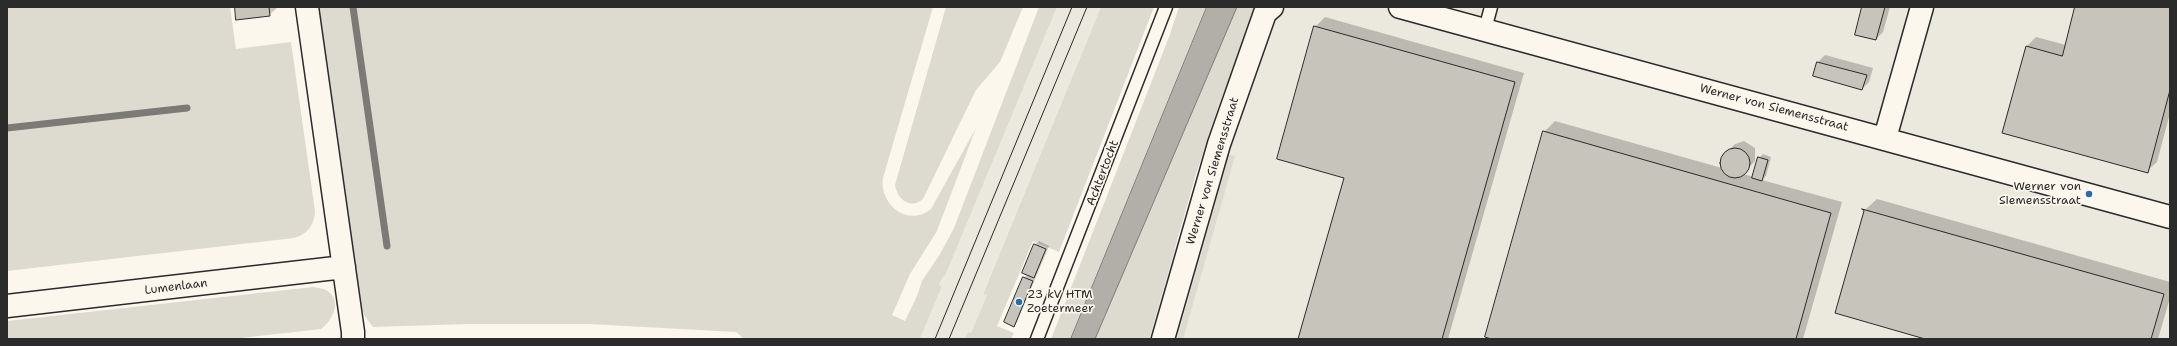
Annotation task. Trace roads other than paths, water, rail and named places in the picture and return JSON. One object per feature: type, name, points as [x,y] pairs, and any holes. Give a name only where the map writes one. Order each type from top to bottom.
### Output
[{"type":"street","points":[[307,7],[353,339]]},
{"type":"street","name":"Werner von Siemensstraat","points":[[1163,339],[1219,144],[1265,13],[1272,7]]},
{"type":"street","name":"Werner von Siemensstraat","points":[[1400,7],[1885,138],[2170,217]]},
{"type":"street","points":[[1885,138],[1922,7]]},
{"type":"street","name":"Lumenlaan","points":[[7,306],[344,267]]},
{"type":"lane","name":"Achtertocht","points":[[1037,339],[1166,7]]},
{"type":"lane","points":[[1485,30],[1491,7]]},
{"type":"waterway","points":[[353,7],[387,246]]},
{"type":"waterway","points":[[7,128],[187,108]]},
{"type":"tram line","points":[[935,339],[1072,7]]},
{"type":"tram line","points":[[949,339],[1087,7]]},
{"type":"place","name":"Werner von Siemensstraat","points":[[2089,194]]},
{"type":"place","name":"23 kV HTM Zoetermeer","points":[[1019,302]]}]
